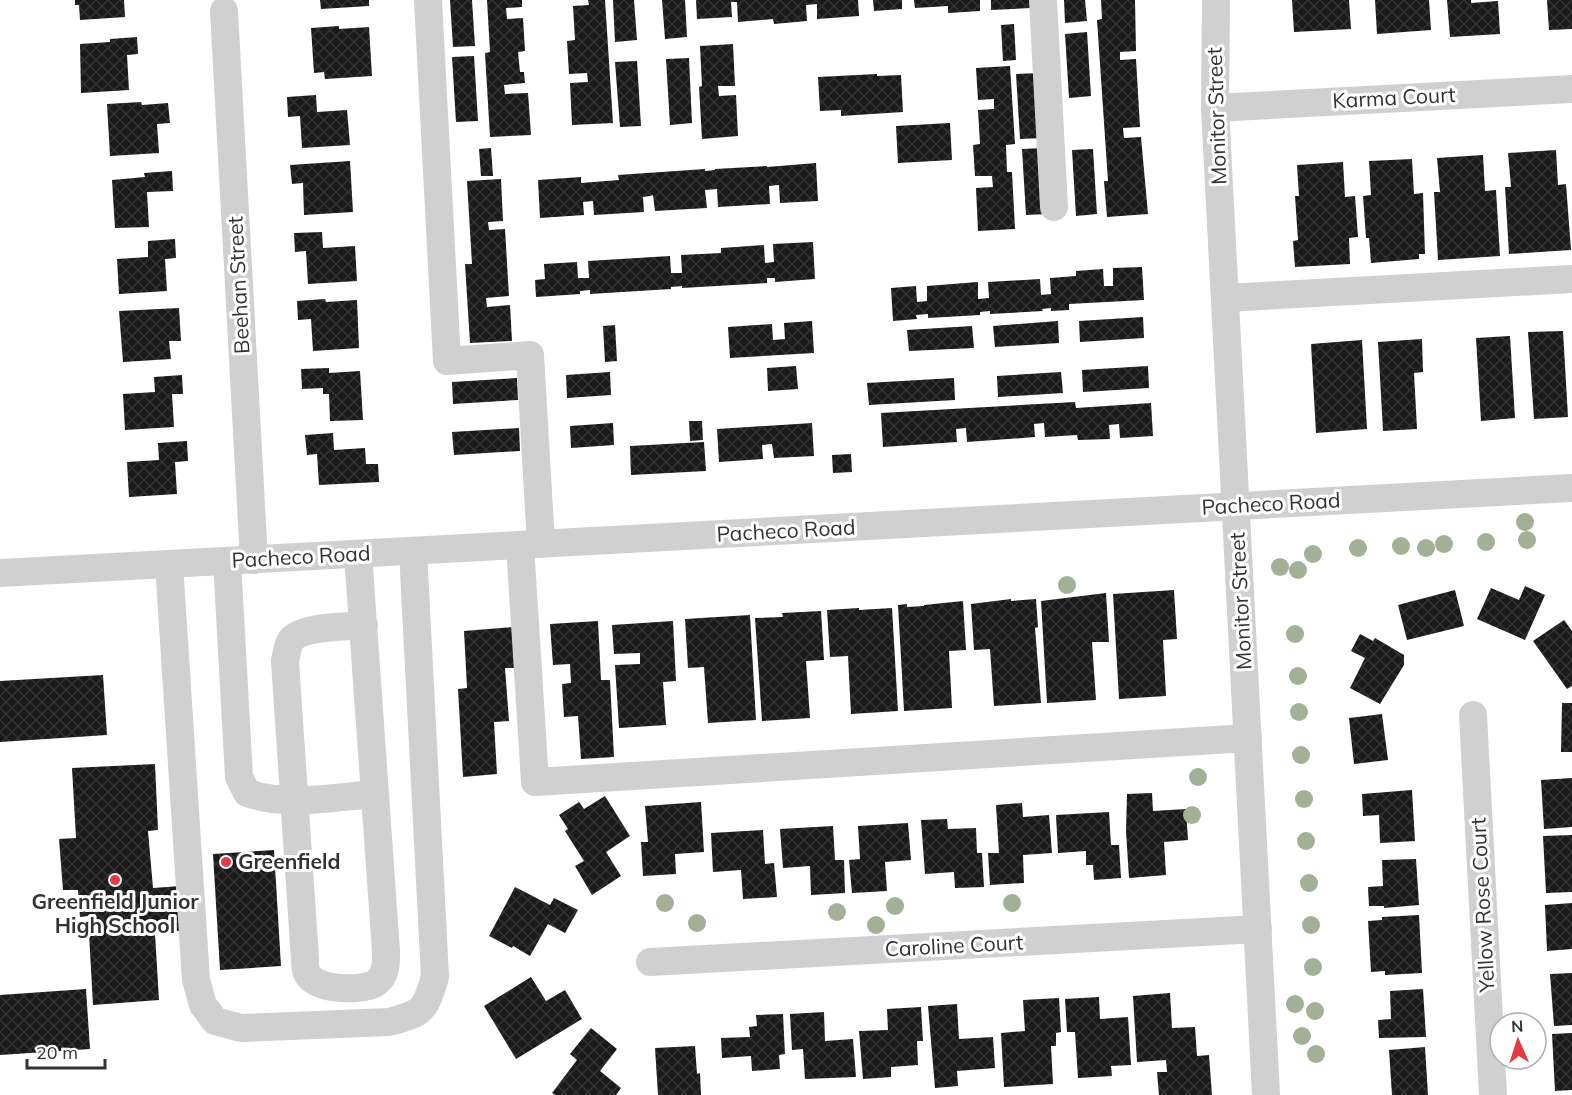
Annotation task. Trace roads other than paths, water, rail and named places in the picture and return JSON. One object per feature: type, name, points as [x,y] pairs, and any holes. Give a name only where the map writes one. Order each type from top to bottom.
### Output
[{"type":"street","points":[[428,0],[447,361],[530,355],[535,782],[1248,738]]},
{"type":"street","points":[[1043,0],[1054,207]]},
{"type":"street","name":"Monitor Street","points":[[1216,0],[1215,108],[1266,1095]]},
{"type":"street","name":"Beehan Street","points":[[224,11],[240,560],[239,777],[248,793],[263,798],[293,800]]},
{"type":"street","name":"Karma Court","points":[[1215,108],[1572,89]]},
{"type":"street","points":[[1225,298],[1572,279]]},
{"type":"street","name":"Pacheco Road","points":[[0,573],[1572,488]]},
{"type":"street","points":[[169,564],[196,980],[203,1005],[214,1021],[241,1028],[389,1022],[412,1016],[427,1004],[435,977],[413,551]]},
{"type":"street","points":[[358,554],[364,625],[386,968],[378,981],[363,987],[332,987],[318,984],[307,974],[285,661],[292,639],[305,631],[364,625]]},
{"type":"street","name":"Yellow Rose Court","points":[[1473,715],[1493,1095]]},
{"type":"street","points":[[293,800],[375,794]]},
{"type":"street","name":"Caroline Court","points":[[650,962],[1258,929]]},
{"type":"place","name":"Greenfield","points":[[226,862]]},
{"type":"place","name":"Greenfield Junior High School","points":[[115,880]]}]
